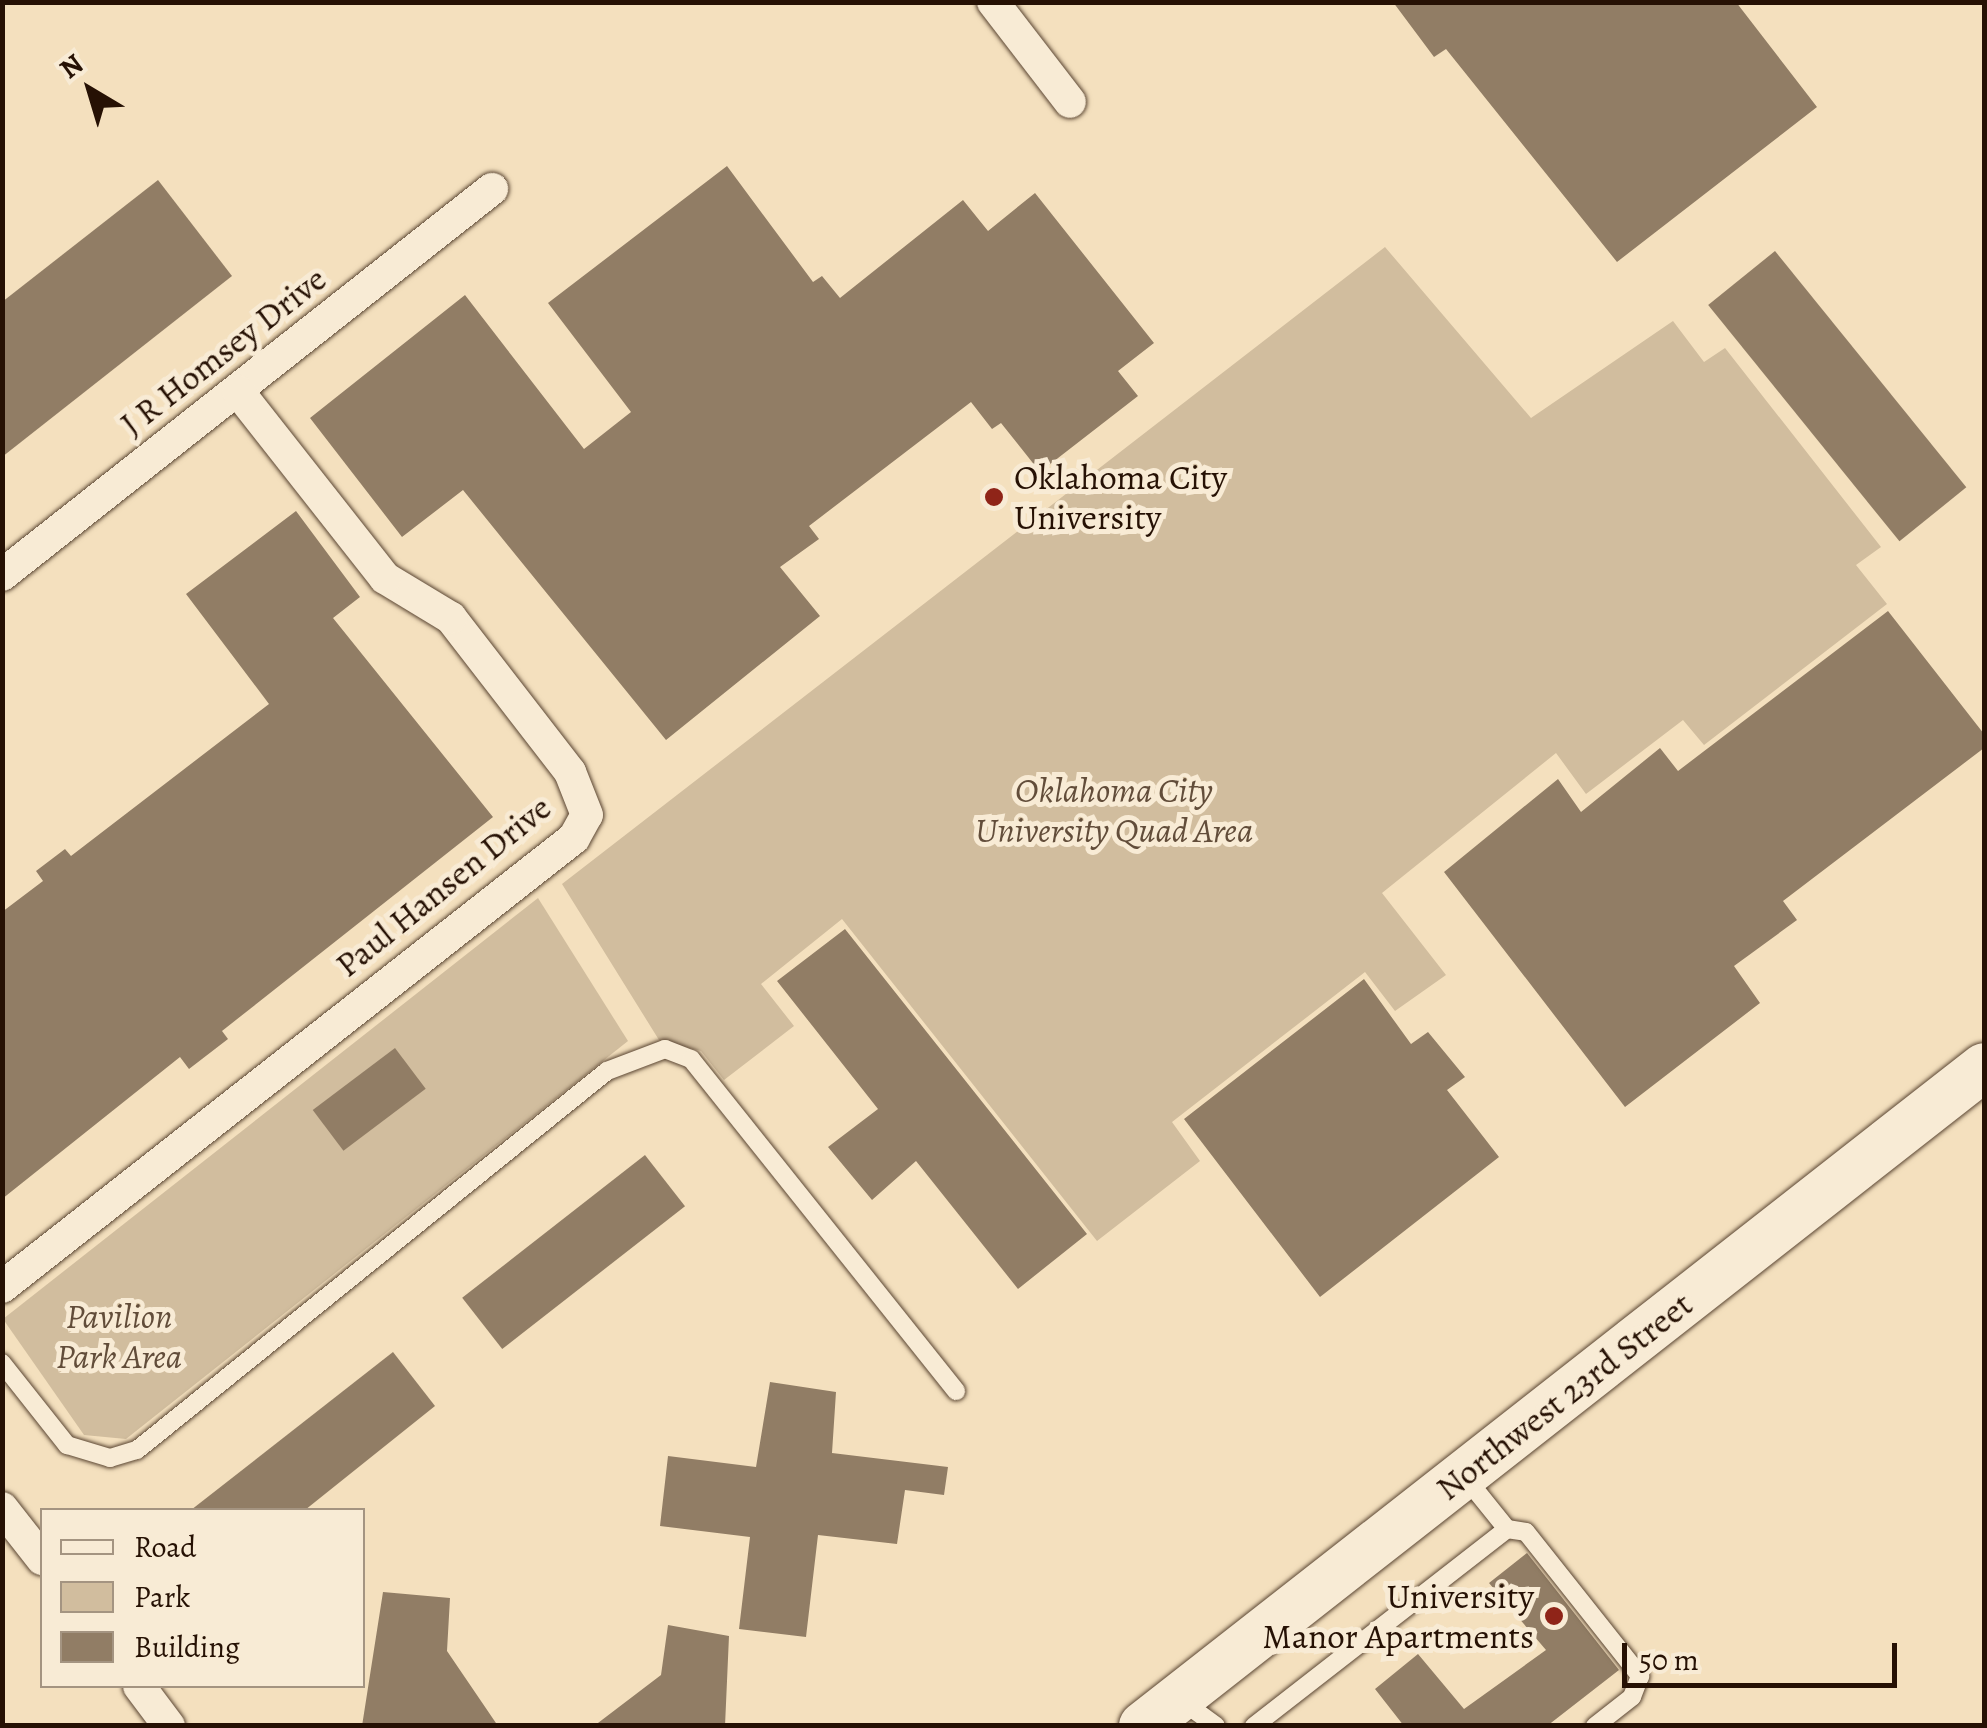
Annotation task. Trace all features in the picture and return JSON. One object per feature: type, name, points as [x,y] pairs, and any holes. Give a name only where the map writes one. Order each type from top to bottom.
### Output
[{"type":"main road","name":"Northwest 23rd Street","points":[[1160,1712],[1984,1067]]},
{"type":"street","points":[[993,2],[1070,102]]},
{"type":"street","name":"J R Homsey Drive","points":[[2,575],[492,188]]},
{"type":"street","name":"Paul Hansen Drive","points":[[2,1287],[574,838],[587,814],[570,772],[452,618],[384,578],[238,391]]},
{"type":"street","points":[[2,1508],[40,1556]]},
{"type":"street","points":[[140,1688],[169,1726]]},
{"type":"lane","points":[[2,1362],[67,1445],[110,1458],[138,1450],[607,1070],[664,1049],[691,1059],[956,1392]]},
{"type":"lane","points":[[1463,1475],[1507,1529],[1526,1532],[1640,1676],[1632,1697],[1595,1726]]},
{"type":"lane","points":[[1254,1726],[1507,1529]]},
{"type":"lane","points":[[1160,1712],[1216,1726]]},
{"type":"green space","name":"Oklahoma City University Quad Area","points":[[1385,247],[1531,418],[1673,321],[1704,362],[1725,348],[1881,547],[1856,565],[1887,604],[1704,745],[1683,720],[1586,794],[1556,753],[1382,893],[1446,975],[1395,1011],[1365,972],[1172,1122],[1200,1161],[1097,1241],[842,919],[761,984],[794,1026],[724,1080],[701,1051],[659,1040],[562,884]]},
{"type":"green space","name":"Pavilion Park Area","points":[[538,898],[628,1041],[126,1439],[84,1435],[3,1319]]},
{"type":"building","points":[[1393,2],[1736,2],[1817,107],[1617,262],[1446,49],[1434,57]]},
{"type":"building","points":[[727,166],[813,282],[822,276],[840,298],[963,200],[988,231],[1035,193],[1154,343],[1118,371],[1138,396],[1040,472],[1001,423],[992,429],[971,402],[809,526],[819,539],[780,567],[820,616],[666,740],[463,490],[402,537],[310,418],[465,295],[584,449],[631,412],[548,303]]},
{"type":"building","points":[[158,180],[232,276],[2,457],[2,302]]},
{"type":"building","points":[[1775,251],[1966,487],[1899,541],[1708,305]]},
{"type":"building","points":[[296,511],[360,597],[333,618],[493,817],[222,1031],[228,1039],[189,1069],[180,1057],[2,1199],[2,912],[43,881],[36,871],[65,849],[71,856],[269,704],[186,594]]},
{"type":"building","points":[[1888,611],[1984,734],[1984,748],[1783,901],[1797,920],[1734,966],[1760,1003],[1625,1107],[1444,872],[1558,779],[1581,812],[1660,748],[1678,771]]},
{"type":"building","points":[[845,929],[1087,1234],[1018,1289],[916,1161],[872,1200],[828,1147],[878,1109],[777,981]]},
{"type":"building","points":[[1364,979],[1411,1044],[1428,1032],[1465,1077],[1447,1090],[1499,1157],[1320,1297],[1184,1119]]},
{"type":"building","points":[[395,1048],[426,1089],[343,1151],[313,1110]]},
{"type":"building","points":[[645,1155],[685,1206],[502,1349],[462,1298]]},
{"type":"building","points":[[393,1352],[435,1406],[308,1508],[194,1508]]},
{"type":"building","points":[[770,1382],[836,1392],[832,1453],[948,1467],[944,1495],[905,1490],[897,1544],[818,1535],[806,1637],[739,1629],[750,1537],[660,1526],[668,1456],[756,1467]]},
{"type":"building","name":"University Manor Apartments","points":[[1527,1553],[1619,1670],[1547,1726],[1404,1726],[1375,1689],[1418,1654],[1464,1709],[1546,1650],[1489,1583]]},
{"type":"building","points":[[383,1592],[450,1598],[447,1651],[498,1726],[362,1726]]},
{"type":"building","points":[[668,1625],[729,1636],[725,1726],[594,1726],[661,1675]]},
{"type":"place","name":"Oklahoma City University","points":[[994,497]]},
{"type":"place","name":"University Manor Apartments","points":[[1554,1616]]}]
